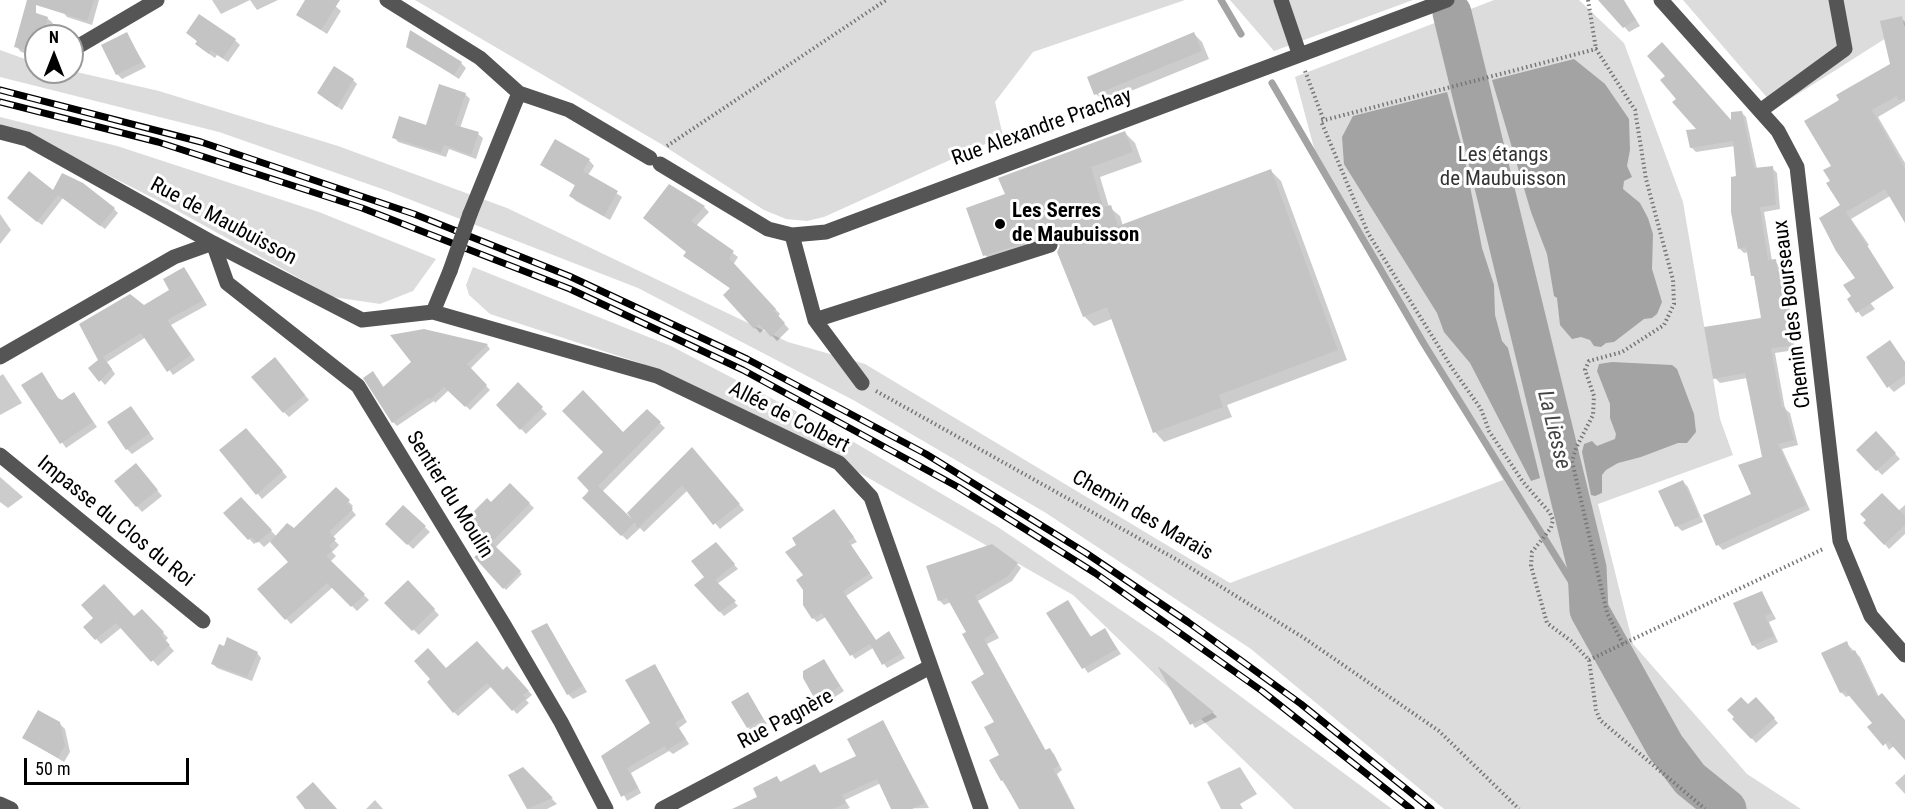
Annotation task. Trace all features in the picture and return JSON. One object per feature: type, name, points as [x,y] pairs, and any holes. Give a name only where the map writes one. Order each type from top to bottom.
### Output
[{"type":"street","points":[[84,43],[157,0]]},
{"type":"street","points":[[387,0],[480,58],[519,93],[433,312]]},
{"type":"street","points":[[1281,0],[1299,53]]},
{"type":"street","name":"Rue Alexandre Prachay","points":[[519,93],[569,110],[768,230],[792,235],[826,232],[1299,53],[1447,0]]},
{"type":"street","name":"Chemin des Bourseaux","points":[[1661,0],[1778,130],[1797,167],[1840,541],[1871,616],[1905,655]]},
{"type":"street","points":[[1760,111],[1845,49],[1836,0]]},
{"type":"street","name":"Rue de Maubuisson","points":[[0,132],[27,139],[213,243],[362,320],[433,312]]},
{"type":"street","points":[[792,235],[815,320],[862,383]]},
{"type":"street","points":[[0,357],[174,257],[213,243]]},
{"type":"street","name":"Sentier du Moulin","points":[[213,243],[227,283],[358,386],[527,664],[606,809]]},
{"type":"street","points":[[815,320],[1050,245]]},
{"type":"street","name":"Allée de Colbert","points":[[433,312],[657,376],[838,463],[871,497],[981,809]]},
{"type":"street","name":"Impasse du Clos du Roi","points":[[0,455],[203,621]]},
{"type":"street","name":"Rue Pagnère","points":[[662,809],[930,667]]},
{"type":"street","points":[[0,804],[11,809]]},
{"type":"path","points":[[667,146],[886,0]]},
{"type":"path","points":[[1588,0],[1596,49],[1635,110],[1646,179],[1673,280],[1674,304],[1664,325],[1622,352],[1589,361],[1586,370],[1594,396],[1593,415],[1572,461],[1606,613],[1623,644]]},
{"type":"path","points":[[1596,49],[1321,121],[1368,233],[1452,368],[1481,409],[1489,431],[1523,482],[1550,513],[1553,520],[1532,552],[1531,566],[1547,623],[1571,640],[1589,660],[1596,710],[1600,720],[1705,809]]},
{"type":"path","points":[[1299,53],[1324,121]]},
{"type":"path","name":"Chemin des Marais","points":[[862,383],[1181,562],[1304,638],[1440,731],[1519,809]]},
{"type":"path","points":[[1589,660],[1605,655],[1623,644],[1840,541]]},
{"type":"green space","points":[[415,0],[1185,0],[1033,52],[995,102],[1003,136],[824,217],[807,221],[786,219],[764,210],[661,144]]},
{"type":"green space","points":[[1230,0],[1413,0],[1274,51]]},
{"type":"green space","name":"Les étangs de Maubuisson","points":[[1494,0],[1579,0],[1624,43],[1683,202],[1720,419],[1733,455],[1598,504],[1633,644],[1747,774],[1801,809],[1444,809],[1251,649],[1046,513],[855,401],[638,288],[388,191],[219,132],[28,84],[84,84],[84,74],[159,91],[338,146],[507,208],[788,342],[865,364],[1230,583],[1503,480],[1318,163],[1295,77]]},
{"type":"green space","points":[[1683,0],[1905,0],[1905,26],[1776,108]]},
{"type":"green space","points":[[0,50],[24,59],[24,83],[0,77]]},
{"type":"green space","points":[[0,117],[117,146],[319,212],[436,259],[413,291],[380,304],[333,297],[167,205],[27,134],[0,127]]},
{"type":"green space","points":[[473,267],[671,346],[840,434],[998,527],[1162,638],[1392,809],[1294,809],[1073,595],[809,444],[640,363],[490,314],[469,295],[466,285]]},
{"type":"shaded area","points":[[1574,59],[1605,84],[1629,119],[1630,150],[1627,166],[1632,177],[1624,181],[1623,189],[1640,203],[1648,218],[1653,234],[1652,269],[1662,302],[1657,314],[1652,318],[1644,319],[1614,342],[1606,343],[1601,347],[1594,346],[1590,340],[1581,337],[1572,339],[1560,325],[1557,298],[1554,296],[1547,254],[1531,212],[1492,80]]},
{"type":"shaded area","points":[[1447,92],[1464,155],[1482,248],[1494,285],[1495,315],[1502,341],[1508,348],[1540,478],[1531,481],[1470,363],[1444,332],[1437,313],[1344,164],[1342,137],[1353,116]]},
{"type":"shaded area","points":[[1612,362],[1672,365],[1677,369],[1694,414],[1696,432],[1687,443],[1678,443],[1618,463],[1606,470],[1602,475],[1602,493],[1595,496],[1591,495],[1582,452],[1584,444],[1592,441],[1597,446],[1615,439],[1616,434],[1610,418],[1610,404],[1597,371],[1599,364]]},
{"type":"building","points":[[27,0],[94,0],[87,21],[36,5],[36,13],[48,17],[46,24],[24,24],[24,50],[14,47]]},
{"type":"building","points":[[305,0],[340,0],[321,30],[296,15]]},
{"type":"building","points":[[1598,0],[1623,0],[1636,20],[1623,28]]},
{"type":"building","points":[[199,14],[236,39],[223,58],[211,50],[209,54],[195,44],[197,41],[186,33]]},
{"type":"building","points":[[1902,16],[1905,30],[1905,99],[1898,100],[1897,96],[1872,110],[1905,169],[1905,223],[1885,189],[1846,212],[1894,288],[1856,313],[1847,299],[1851,296],[1843,285],[1855,278],[1836,251],[1819,218],[1840,205],[1826,183],[1830,181],[1823,170],[1831,166],[1804,121],[1839,100],[1836,95],[1890,64],[1880,21]]},
{"type":"building","points":[[410,30],[462,62],[454,75],[406,47]]},
{"type":"building","points":[[127,32],[142,62],[116,75],[101,45]]},
{"type":"building","points":[[1194,32],[1202,51],[1094,95],[1087,77]]},
{"type":"building","points":[[1662,42],[1731,120],[1731,112],[1742,111],[1754,168],[1773,166],[1776,205],[1760,207],[1768,260],[1776,259],[1778,272],[1781,271],[1791,346],[1771,348],[1782,408],[1785,407],[1794,440],[1778,444],[1806,505],[1716,546],[1703,515],[1751,494],[1738,465],[1762,457],[1745,373],[1713,379],[1704,327],[1761,318],[1754,276],[1751,276],[1746,247],[1738,249],[1731,212],[1731,177],[1736,176],[1733,141],[1690,148],[1686,130],[1696,129],[1672,102],[1676,99],[1660,80],[1665,76],[1647,56]]},
{"type":"building","points":[[334,66],[354,79],[337,107],[317,93]]},
{"type":"building","points":[[439,84],[466,93],[455,125],[479,132],[471,155],[444,145],[441,153],[392,138],[399,116],[426,125]]},
{"type":"building","points":[[1125,131],[1133,152],[1091,167],[1103,207],[1111,205],[1118,226],[1271,169],[1338,350],[1219,395],[1223,407],[1153,433],[1107,307],[1083,317],[1057,252],[1060,246],[1057,238],[1050,235],[983,256],[966,208],[1005,194],[998,178]]},
{"type":"building","points":[[555,139],[590,159],[583,171],[618,191],[604,216],[569,196],[575,185],[540,165]]},
{"type":"building","points":[[29,171],[53,190],[62,173],[83,183],[115,208],[100,226],[58,195],[37,222],[7,198]]},
{"type":"building","points":[[669,184],[705,206],[691,221],[734,251],[729,258],[776,309],[774,311],[785,323],[771,337],[759,324],[754,329],[723,295],[730,288],[683,256],[686,252],[643,218]]},
{"type":"building","points":[[184,267],[204,300],[167,320],[191,355],[167,372],[141,333],[103,357],[112,369],[99,382],[88,368],[98,360],[79,324],[130,294],[144,305],[169,290],[163,279]]},
{"type":"building","points":[[424,329],[488,344],[467,364],[487,385],[465,407],[444,387],[430,400],[430,397],[392,423],[363,378],[373,371],[383,387],[411,362],[390,335]]},
{"type":"building","points":[[1890,340],[1905,362],[1905,375],[1887,388],[1866,357]]},
{"type":"building","points":[[275,357],[305,395],[283,413],[251,377]]},
{"type":"building","points":[[42,372],[58,398],[62,400],[74,392],[93,422],[60,444],[21,385]]},
{"type":"building","points":[[518,382],[543,407],[520,430],[496,405]]},
{"type":"building","points":[[583,390],[623,432],[647,409],[661,422],[598,486],[632,519],[627,513],[692,447],[740,504],[713,525],[682,485],[638,528],[634,523],[621,536],[582,498],[589,491],[577,478],[603,452],[562,411]]},
{"type":"building","points":[[131,406],[150,433],[126,450],[107,422]]},
{"type":"building","points":[[246,428],[283,471],[256,495],[219,450]]},
{"type":"building","points":[[1876,431],[1896,453],[1876,471],[1856,450]]},
{"type":"building","points":[[136,463],[158,490],[136,507],[114,481]]},
{"type":"building","points":[[1683,480],[1699,517],[1675,527],[1658,491]]},
{"type":"building","points":[[510,483],[530,503],[487,547],[466,524],[475,515],[472,513],[487,498],[491,502]]},
{"type":"building","points":[[336,487],[350,500],[347,503],[353,509],[329,532],[336,539],[329,546],[333,550],[326,556],[365,594],[351,607],[327,583],[285,620],[257,589],[288,562],[270,542],[287,523],[294,528]]},
{"type":"building","points":[[1882,493],[1905,516],[1905,525],[1884,545],[1863,523],[1866,520],[1860,514]]},
{"type":"building","points":[[241,497],[272,530],[257,543],[252,537],[248,540],[223,513]]},
{"type":"building","points":[[403,505],[426,526],[407,545],[385,524]]},
{"type":"building","points":[[834,509],[854,537],[848,541],[870,573],[843,591],[876,640],[889,631],[902,653],[882,665],[870,644],[850,656],[822,613],[812,619],[803,605],[803,590],[796,580],[803,575],[785,552],[796,545],[792,538]]},
{"type":"building","points":[[716,542],[735,564],[715,580],[736,601],[719,612],[694,585],[704,577],[691,561]]},
{"type":"building","points":[[492,543],[521,571],[503,589],[474,557]]},
{"type":"building","points":[[992,544],[1018,563],[1008,576],[975,596],[995,632],[984,639],[1045,750],[1050,748],[1059,765],[1053,769],[1074,809],[1019,809],[1003,780],[1001,781],[989,760],[999,755],[984,727],[994,722],[971,682],[984,674],[962,634],[966,632],[947,598],[938,601],[926,566]]},
{"type":"building","points":[[408,580],[435,609],[412,631],[384,603]]},
{"type":"building","points":[[104,584],[134,616],[142,609],[164,632],[161,635],[170,645],[151,662],[116,623],[95,640],[83,627],[93,618],[81,605]]},
{"type":"building","points":[[1762,591],[1772,613],[1765,616],[1774,636],[1752,646],[1733,603]]},
{"type":"building","points":[[1068,600],[1090,637],[1105,628],[1117,649],[1082,669],[1046,613]]},
{"type":"building","points":[[547,623],[583,686],[567,695],[531,631]]},
{"type":"building","points":[[227,637],[258,652],[247,677],[211,664],[219,644],[224,646]]},
{"type":"building","points":[[477,641],[503,670],[507,666],[529,691],[523,695],[526,698],[512,711],[487,683],[453,713],[427,682],[430,679],[414,661],[428,648],[446,668]]},
{"type":"building","points":[[1847,641],[1851,652],[1855,650],[1877,697],[1882,693],[1905,720],[1905,760],[1888,741],[1883,746],[1867,727],[1872,723],[1845,691],[1840,693],[1821,653]]},
{"type":"building","points":[[824,659],[840,686],[816,701],[803,678],[803,671]]},
{"type":"building","points":[[655,664],[684,717],[675,723],[686,739],[667,750],[665,746],[627,768],[638,788],[621,797],[601,756],[650,723],[625,680]]},
{"type":"building","points":[[1159,667],[1214,712],[1190,725]]},
{"type":"building","points":[[748,692],[763,718],[747,728],[731,702]]},
{"type":"building","points":[[1741,697],[1748,704],[1756,697],[1775,718],[1751,739],[1732,719],[1734,717],[1727,710]]},
{"type":"building","points":[[38,710],[60,722],[65,746],[58,758],[22,738]]},
{"type":"building","points":[[883,720],[925,803],[912,809],[891,809],[877,779],[842,795],[846,803],[833,809],[732,809],[757,797],[753,788],[777,776],[780,782],[815,764],[820,773],[856,756],[847,739]]},
{"type":"building","points":[[523,767],[553,798],[527,809],[508,775]]},
{"type":"building","points":[[313,782],[337,809],[305,809],[296,797]]},
{"type":"waterway","points":[[1221,0],[1241,34]]},
{"type":"waterway","name":"La Liesse","points":[[1452,13],[1587,568],[1589,610],[1665,746],[1690,779],[1727,809]]},
{"type":"waterway","points":[[1272,83],[1424,344],[1589,610]]},
{"type":"railway","points":[[0,90],[201,142],[414,214],[569,276],[747,359],[926,454],[1086,553],[1188,622],[1301,704],[1431,809]]},
{"type":"railway","points":[[0,102],[158,142],[362,208],[570,289],[743,370],[958,487],[1095,573],[1262,691],[1411,809]]},
{"type":"place","name":"Les Serres de Maubuisson","points":[[1000,224]]}]
